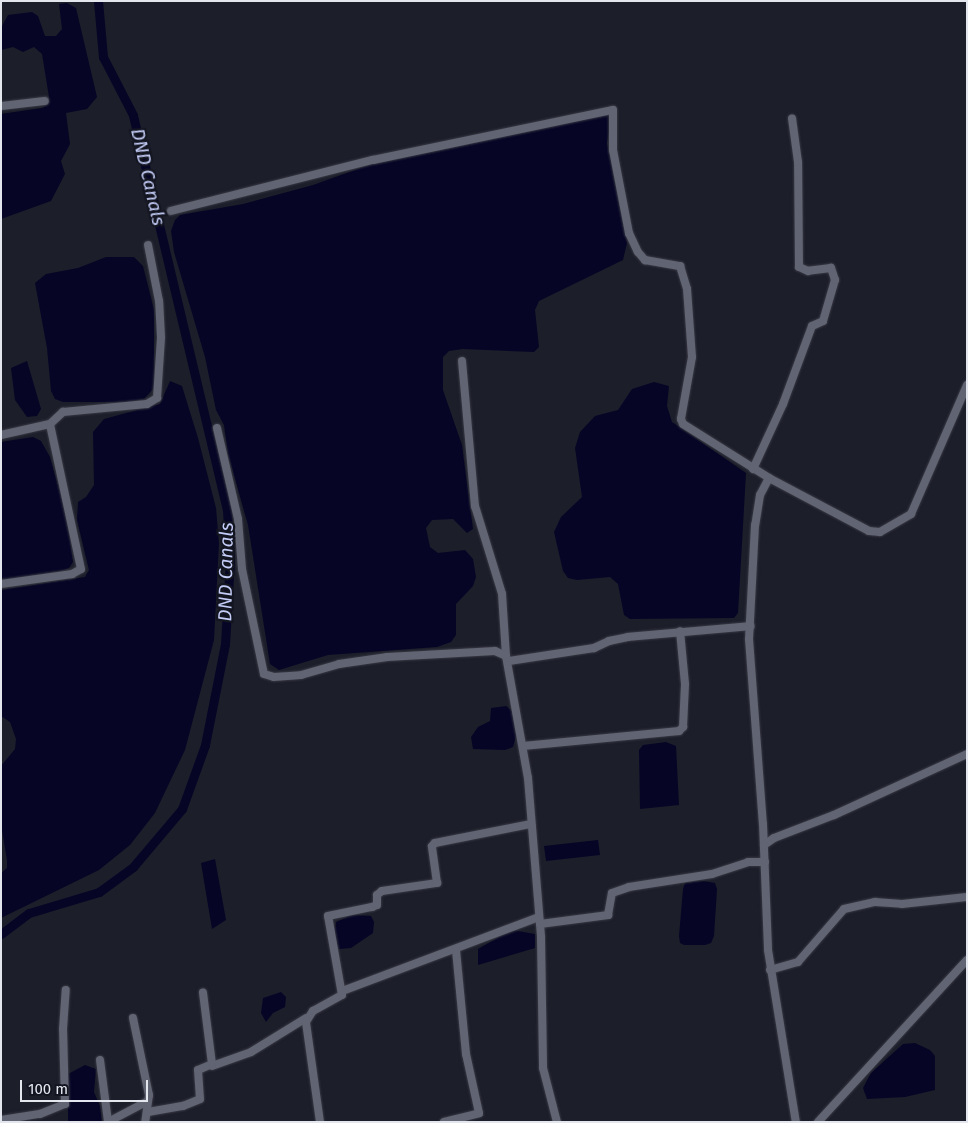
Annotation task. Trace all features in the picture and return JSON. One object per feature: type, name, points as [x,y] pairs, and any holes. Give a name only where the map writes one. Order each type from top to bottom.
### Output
[{"type":"street","points":[[1,106],[45,101]]},
{"type":"street","points":[[171,211],[373,160],[613,110],[614,150],[629,233],[638,252],[646,260],[680,266],[687,289],[692,357],[681,419],[689,428],[769,478],[869,531],[880,532],[899,524],[911,514],[967,385]]},
{"type":"street","points":[[753,469],[793,381],[812,326],[823,321],[835,280],[831,268],[808,271],[799,267],[798,162],[792,118]]},
{"type":"street","points":[[1,436],[50,424],[63,412],[147,404],[157,398],[161,337],[159,301],[148,245]]},
{"type":"street","points":[[462,361],[475,506],[502,594],[508,658],[523,746],[540,920],[543,1068],[556,1122]]},
{"type":"street","points":[[1,584],[72,574],[81,569],[50,424]]},
{"type":"street","points":[[217,428],[238,519],[242,569],[264,674],[274,677],[301,675],[340,664],[387,657],[496,651],[508,658],[594,648],[614,639],[680,631],[751,626]]},
{"type":"street","points":[[769,478],[760,495],[756,516],[751,626],[770,970],[796,1122]]},
{"type":"street","points":[[523,746],[680,731],[683,728],[685,684],[680,631]]},
{"type":"street","points":[[764,845],[774,838],[834,815],[967,754]]},
{"type":"street","points":[[145,1122],[144,1115],[148,1112],[196,1102],[200,1099],[198,1070],[252,1052],[338,999],[342,991],[328,916],[377,905],[377,895],[382,891],[437,883],[432,846],[435,844],[531,824]]},
{"type":"street","points":[[342,991],[540,920],[608,915],[612,893],[641,884],[712,874],[748,862],[765,862]]},
{"type":"street","points":[[770,970],[798,962],[844,909],[875,902],[902,904],[967,897]]},
{"type":"street","points":[[444,1122],[478,1113],[466,1054],[456,950]]},
{"type":"street","points":[[818,1122],[967,960]]},
{"type":"street","points":[[1,1120],[50,1112],[65,1104],[63,1029],[66,990]]},
{"type":"street","points":[[203,993],[212,1066]]},
{"type":"street","points":[[133,1018],[148,1101],[148,1112]]},
{"type":"street","points":[[306,1018],[320,1122]]},
{"type":"street","points":[[100,1060],[108,1122],[148,1101]]},
{"type":"water","points":[[67,3],[76,8],[97,97],[87,109],[66,113],[70,144],[61,161],[65,174],[51,201],[1,219],[1,114],[42,108],[46,106],[49,97],[42,54],[34,47],[23,52],[13,47],[1,50],[1,28],[8,15],[32,12],[38,16],[45,36],[56,36],[62,29],[59,4]]},
{"type":"water","points":[[612,114],[607,143],[627,243],[623,260],[539,301],[535,310],[539,347],[534,352],[463,349],[449,351],[443,357],[443,390],[462,445],[473,529],[467,533],[453,519],[432,520],[426,528],[430,547],[438,553],[465,550],[473,559],[476,577],[473,586],[456,604],[456,635],[451,642],[437,647],[328,655],[279,670],[270,664],[248,525],[228,454],[224,425],[216,410],[205,357],[174,252],[171,231],[175,220],[180,215],[243,204],[313,185],[386,159]]},
{"type":"water","points":[[106,257],[134,257],[143,266],[154,310],[154,388],[144,399],[127,402],[63,402],[55,399],[51,391],[47,348],[35,283],[46,274],[78,268]]},
{"type":"water","points":[[27,361],[41,409],[37,416],[27,417],[15,400],[11,368]]},
{"type":"water","points":[[170,381],[182,386],[198,438],[216,508],[219,544],[214,640],[185,750],[155,813],[130,845],[99,870],[1,918],[1,873],[7,868],[7,860],[2,830],[1,766],[15,749],[16,739],[10,722],[1,716],[1,590],[85,577],[89,570],[77,520],[78,502],[86,497],[94,485],[93,432],[104,419],[160,404]]},
{"type":"water","points":[[654,382],[669,386],[667,406],[672,422],[746,473],[738,613],[734,618],[630,619],[624,615],[618,584],[610,577],[577,580],[568,578],[563,571],[554,532],[561,517],[582,497],[575,448],[580,432],[595,416],[618,410],[632,389]]},
{"type":"water","points":[[33,437],[41,441],[50,457],[66,514],[73,562],[69,568],[60,571],[1,580],[1,442]]},
{"type":"water","points":[[506,706],[512,711],[517,732],[513,747],[505,750],[473,749],[471,737],[478,727],[490,721],[491,708]]},
{"type":"water","points":[[666,742],[676,746],[679,805],[640,809],[639,750],[643,745]]},
{"type":"water","points":[[598,840],[600,855],[546,861],[544,846]]},
{"type":"water","points":[[215,859],[226,920],[212,929],[201,863]]},
{"type":"water","points":[[703,881],[715,883],[717,889],[714,936],[711,943],[705,945],[684,945],[680,943],[679,936],[683,889],[685,883]]},
{"type":"water","points":[[352,915],[371,916],[374,922],[373,933],[351,948],[339,949],[334,936],[336,922]]},
{"type":"water","points":[[512,930],[535,934],[535,948],[478,965],[478,949]]},
{"type":"water","points":[[281,992],[286,997],[285,1007],[273,1013],[266,1022],[261,1013],[263,998]]},
{"type":"water","points":[[915,1043],[930,1050],[935,1056],[935,1090],[905,1097],[867,1099],[863,1088],[871,1073],[903,1044]]},
{"type":"water","points":[[85,1065],[96,1069],[94,1092],[100,1106],[102,1122],[68,1122],[68,1074]]},
{"type":"waterway","name":"DND Canals","points":[[1,934],[29,913],[99,892],[133,867],[182,809],[205,745],[225,644],[230,559],[227,510],[133,115],[103,57],[98,1]]}]
